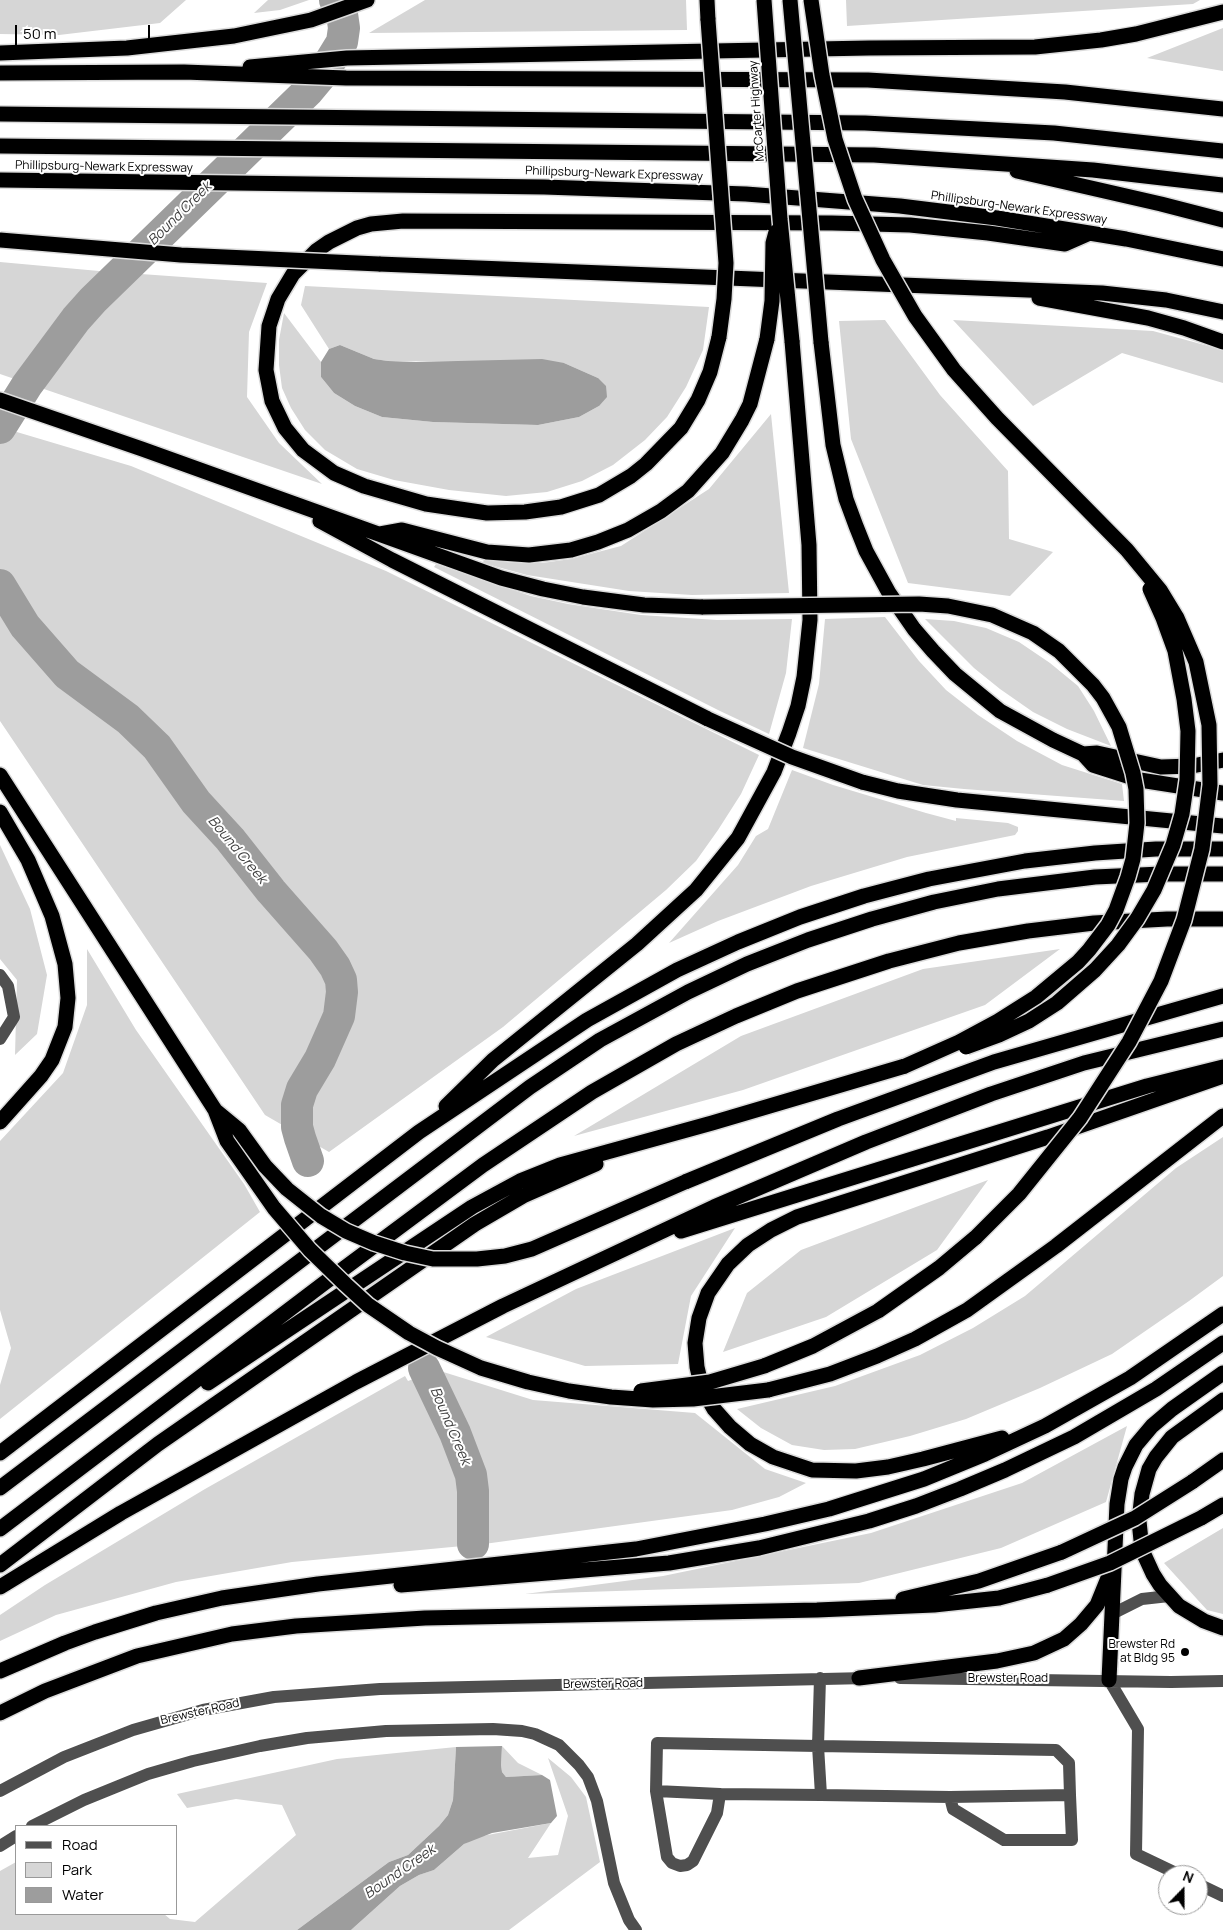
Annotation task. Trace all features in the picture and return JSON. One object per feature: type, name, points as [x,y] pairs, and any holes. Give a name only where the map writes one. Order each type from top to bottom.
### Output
[{"type":"highway","points":[[0,53],[127,48],[225,38],[286,26],[325,15],[366,0]]},
{"type":"highway","points":[[706,0],[725,246],[724,299],[719,337],[710,372],[698,400],[681,428],[646,464],[599,495],[561,507],[525,512],[487,513],[426,504],[364,486],[334,473],[303,450],[285,428],[272,401],[266,370],[269,326],[278,299],[293,274],[303,263],[329,242],[357,228],[371,224],[403,221],[832,223],[910,225],[988,232],[1066,244],[1090,233]]},
{"type":"highway","name":"McCarter Highway","points":[[419,1132],[493,1060],[637,944],[696,890],[738,838],[774,772],[798,706],[805,668],[810,620],[810,546],[780,219],[764,0]]},
{"type":"highway","points":[[790,0],[829,423],[846,499],[866,551],[889,593],[914,629],[933,651],[976,692],[1000,711],[1083,754],[1094,765],[1140,780],[1223,793]]},
{"type":"highway","points":[[569,1391],[622,1392],[691,1386],[726,1378],[764,1366],[821,1342],[878,1311],[940,1268],[1012,1202],[1054,1152],[1092,1100],[1129,1042],[1158,988],[1177,941],[1191,897],[1202,849],[1208,808],[1210,744],[1204,694],[1196,662],[1184,633],[1169,604],[1138,563],[1112,534],[974,394],[934,343],[899,289],[868,231],[844,170],[835,139],[822,75],[811,0]]},
{"type":"highway","points":[[184,72],[347,58],[1035,46],[1101,40],[1136,34],[1223,12]]},
{"type":"highway","points":[[0,73],[184,72],[422,79],[868,80],[1055,91],[1223,109]]},
{"type":"highway","points":[[0,114],[865,123],[1054,134],[1223,151]]},
{"type":"highway","name":"Phillipsburg-Newark Expressway","points":[[0,146],[874,156],[1093,170],[1223,185]]},
{"type":"highway","points":[[971,161],[1223,220]]},
{"type":"highway","name":"Phillipsburg-Newark Expressway","points":[[0,180],[611,188],[746,194],[900,206],[998,218],[1090,233],[1223,259]]},
{"type":"highway","points":[[378,534],[402,530],[487,552],[528,555],[571,550],[628,530],[661,511],[688,491],[722,453],[750,404],[767,339],[772,301],[773,243],[780,219]]},
{"type":"highway","points":[[0,240],[181,255],[1126,295],[1166,300],[1223,312]]},
{"type":"highway","points":[[936,286],[1049,300],[1126,314],[1184,328],[1223,342]]},
{"type":"highway","points":[[0,400],[276,497],[480,572],[543,589],[583,597],[637,604],[703,607],[926,604],[948,606],[985,613],[1020,626],[1059,651],[1093,685],[1103,698],[1119,727],[1133,773],[1136,789],[1137,823],[1128,877],[1116,910],[1108,925],[1078,962],[1036,997],[965,1039],[905,1066]]},
{"type":"highway","points":[[276,497],[392,560],[708,719],[792,757],[862,782],[898,791],[957,800],[1223,826]]},
{"type":"highway","points":[[81,1468],[494,1194],[546,1170],[905,1066],[982,1041],[1013,1028],[1043,1012],[1070,992],[1107,958],[1137,919],[1154,890],[1173,845],[1185,797],[1188,764],[1187,723],[1179,667],[1170,634],[1149,588],[1133,560],[1112,534]]},
{"type":"highway","points":[[1083,754],[1097,753],[1161,767],[1192,766],[1223,760]]},
{"type":"highway","points":[[0,774],[215,1110],[227,1141],[274,1208],[310,1250],[368,1305],[409,1333],[467,1362],[521,1380],[569,1391],[632,1399],[673,1400],[711,1398],[768,1390],[830,1374],[915,1340],[967,1310],[1049,1252],[1223,1116]]},
{"type":"highway","points":[[0,812],[28,860],[45,898],[62,949],[68,988],[67,1018],[56,1052],[41,1076],[0,1122]]},
{"type":"highway","points":[[0,1453],[419,1132],[557,1039],[617,1002],[706,956],[800,917],[864,896],[929,878],[1025,861],[1124,851],[1223,849]]},
{"type":"highway","points":[[0,1488],[530,1087],[600,1040],[688,992],[755,961],[808,940],[872,919],[934,902],[998,889],[1095,877],[1223,874]]},
{"type":"highway","points":[[0,1530],[330,1278],[483,1165],[592,1092],[684,1040],[766,1003],[813,985],[889,961],[959,943],[1028,931],[1094,923],[1167,919],[1223,919]]},
{"type":"highway","points":[[215,1110],[238,1130],[287,1189],[321,1216],[346,1231],[405,1253],[433,1259],[484,1259],[532,1249],[685,1182],[838,1119],[986,1065],[1223,996]]},
{"type":"highway","points":[[0,1587],[121,1513],[305,1410],[503,1306],[744,1194],[849,1149],[991,1094],[1084,1063],[1223,1029]]},
{"type":"highway","points":[[622,1250],[1148,1086],[1223,1067]]},
{"type":"highway","points":[[1045,1426],[923,1459],[871,1470],[812,1470],[786,1462],[761,1451],[739,1436],[722,1419],[707,1399],[699,1378],[696,1355],[696,1330],[703,1305],[714,1283],[737,1254],[759,1237],[784,1223],[1056,1134],[1223,1076]]},
{"type":"highway","points":[[0,1565],[152,1449],[490,1214],[540,1188],[602,1161],[712,1123]]},
{"type":"highway","points":[[0,1671],[72,1640],[156,1613],[254,1592],[603,1553],[677,1542],[829,1509],[924,1479],[986,1454],[1045,1426],[1130,1378],[1223,1314]]},
{"type":"highway","points":[[350,1581],[394,1586],[647,1565],[759,1548],[844,1528],[924,1503],[1029,1458],[1136,1402],[1223,1343]]},
{"type":"highway","points":[[1109,1680],[1118,1492],[1125,1467],[1133,1450],[1144,1435],[1162,1417],[1223,1373]]},
{"type":"highway","points":[[1223,1400],[1172,1437],[1156,1457],[1143,1487],[1139,1521],[1142,1550],[1153,1574],[1169,1596],[1204,1622],[1223,1628]]},
{"type":"highway","points":[[817,1610],[899,1600],[948,1590],[1062,1552],[1135,1518],[1223,1460]]},
{"type":"highway","points":[[0,1713],[45,1691],[138,1656],[232,1634],[296,1626],[426,1618],[817,1610],[968,1602],[1016,1594],[1110,1563],[1201,1518],[1223,1505]]},
{"type":"highway","points":[[859,1678],[1010,1659],[1045,1649],[1064,1639],[1090,1616],[1103,1593],[1116,1552]]},
{"type":"street","points":[[0,975],[8,986],[14,1017],[0,1040]]},
{"type":"street","points":[[1112,1614],[1142,1599],[1169,1596]]},
{"type":"street","points":[[820,1678],[818,1746],[821,1795]]},
{"type":"street","name":"Brewster Road","points":[[0,1791],[64,1757],[133,1730],[203,1710],[274,1697],[380,1689],[820,1678],[1223,1681]]},
{"type":"street","points":[[1109,1680],[1138,1729],[1136,1854],[1159,1865]]},
{"type":"street","points":[[34,1825],[84,1800],[141,1777],[186,1763],[253,1748],[307,1738],[370,1732],[493,1728],[522,1731],[535,1734],[559,1746],[574,1759],[588,1777],[597,1801],[614,1883],[623,1906],[636,1930]]},
{"type":"street","points":[[720,1794],[717,1813],[692,1861],[687,1865],[680,1866],[672,1863],[666,1857],[656,1791],[657,1743],[1056,1750],[1069,1762],[1072,1840],[1004,1840],[953,1809],[950,1797]]},
{"type":"street","points":[[656,1791],[720,1794],[950,1797],[1070,1795]]},
{"type":"street","points":[[0,1846],[15,1837]]},
{"type":"street","points":[[1208,1889],[1223,1896]]},
{"type":"green space","points":[[0,0],[186,0],[160,23],[59,35],[0,34]]},
{"type":"green space","points":[[268,0],[309,0],[280,10],[254,13]]},
{"type":"green space","points":[[425,0],[686,0],[687,30],[369,33]]},
{"type":"green space","points":[[846,0],[1200,0],[1193,4],[847,26]]},
{"type":"green space","points":[[1223,28],[1223,71],[1147,58]]},
{"type":"green space","points":[[0,262],[267,283],[249,332],[247,397],[279,443],[322,484],[0,374]]},
{"type":"green space","points":[[305,286],[709,307],[703,350],[686,387],[667,417],[645,440],[613,465],[582,481],[547,492],[506,496],[449,490],[394,480],[357,469],[325,450],[305,430],[291,408],[282,388],[279,365],[279,340],[284,313],[321,362],[321,377],[334,393],[355,406],[382,417],[433,422],[538,425],[579,417],[599,406],[598,378],[564,363],[388,361],[374,359],[340,345],[329,349],[301,305]]},
{"type":"green space","points":[[885,320],[940,395],[1008,471],[1009,539],[1053,552],[1010,596],[908,583],[851,439],[839,321]]},
{"type":"green space","points":[[953,320],[1153,331],[1223,350],[1223,383],[1122,353],[1033,406]]},
{"type":"green space","points":[[771,414],[789,593],[692,595],[629,591],[527,575],[483,563],[484,559],[514,563],[542,563],[571,559],[621,546],[709,489]]},
{"type":"green space","points":[[0,427],[131,466],[386,571],[759,755],[741,794],[696,861],[666,890],[503,1027],[329,1152],[265,1115],[0,721]]},
{"type":"green space","points":[[436,564],[531,596],[568,604],[641,615],[717,620],[792,619],[786,673],[769,734],[434,567]]},
{"type":"green space","points":[[885,617],[919,661],[946,690],[978,715],[1017,741],[1062,765],[1122,784],[1124,801],[923,785],[803,748],[819,684],[825,619]]},
{"type":"green space","points":[[925,619],[954,621],[986,628],[1019,642],[1050,663],[1078,686],[1094,711],[1111,746],[1067,729],[1033,712],[974,668]]},
{"type":"green space","points":[[792,770],[833,785],[926,813],[956,821],[956,818],[1008,823],[1018,827],[1018,831],[1015,835],[907,857],[811,886],[718,921],[669,943],[738,865],[756,836],[768,829]]},
{"type":"green space","points":[[0,845],[30,909],[47,975],[37,1034],[15,1055],[17,980],[0,959]]},
{"type":"green space","points":[[87,949],[136,1030],[244,1184],[260,1212],[0,1419],[0,1385],[11,1348],[0,1310],[0,1141],[63,1073],[87,1005]]},
{"type":"green space","points":[[1060,949],[985,1005],[743,1090],[574,1136],[741,1036],[923,969]]},
{"type":"green space","points":[[1223,1137],[1223,1276],[1112,1354],[1040,1388],[966,1419],[910,1436],[855,1449],[824,1450],[792,1445],[761,1428],[737,1409],[835,1386],[920,1355],[973,1328],[1025,1296],[1176,1168]]},
{"type":"green space","points":[[988,1180],[937,1250],[826,1317],[723,1352],[747,1293],[801,1250]]},
{"type":"green space","points":[[735,1228],[691,1296],[678,1364],[585,1366],[486,1337],[576,1289]]},
{"type":"green space","points":[[437,1370],[533,1400],[695,1413],[765,1469],[806,1483],[779,1497],[732,1510],[484,1544],[292,1562],[176,1582],[56,1615],[0,1641],[0,1615],[45,1585],[205,1489],[405,1376],[408,1381]]},
{"type":"green space","points":[[1127,1426],[1106,1502],[1001,1548],[859,1583],[525,1594],[663,1576],[871,1533],[1022,1483]]},
{"type":"green space","points":[[1223,1528],[1223,1614],[1207,1610],[1164,1563]]},
{"type":"green space","points":[[502,1746],[518,1763],[542,1775],[506,1777],[502,1772],[501,1765]]},
{"type":"green space","points":[[456,1747],[453,1800],[448,1815],[439,1826],[408,1855],[389,1862],[297,1930],[0,1930],[0,1871],[15,1863],[15,1915],[165,1915],[170,1919],[195,1922],[296,1835],[282,1805],[236,1799],[187,1808],[177,1794],[337,1759]]},
{"type":"green space","points":[[548,1758],[571,1777],[586,1797],[600,1862],[509,1930],[351,1930],[400,1886],[419,1875],[434,1870],[464,1844],[477,1837],[551,1823],[528,1858],[558,1855],[568,1816]]},
{"type":"water","points":[[340,345],[374,359],[388,361],[542,359],[564,363],[598,378],[606,386],[607,397],[599,406],[579,417],[538,425],[433,422],[382,417],[355,406],[334,393],[321,377],[321,362],[329,349]]},
{"type":"water","points":[[502,1746],[501,1765],[502,1772],[506,1777],[542,1775],[550,1780],[557,1816],[551,1823],[492,1833],[464,1844],[434,1870],[419,1875],[400,1886],[351,1930],[297,1930],[389,1862],[408,1855],[439,1826],[448,1815],[453,1800],[456,1747]]},
{"type":"waterway","name":"Bound Creek","points":[[0,428],[27,385],[76,319],[93,300],[308,91],[323,73],[342,42],[344,28],[342,14],[335,0]]},
{"type":"waterway","name":"Bound Creek","points":[[0,585],[25,626],[67,674],[128,719],[157,747],[196,802],[230,839],[271,891],[323,950],[335,967],[341,980],[342,992],[339,1016],[320,1059],[302,1089],[297,1105],[297,1127],[308,1161]]},
{"type":"waterway","name":"Bound Creek","points":[[424,1368],[455,1433],[471,1475],[473,1491],[473,1544]]},
{"type":"place","name":"Brewster Rd at Bldg 95","points":[[1185,1652]]}]
